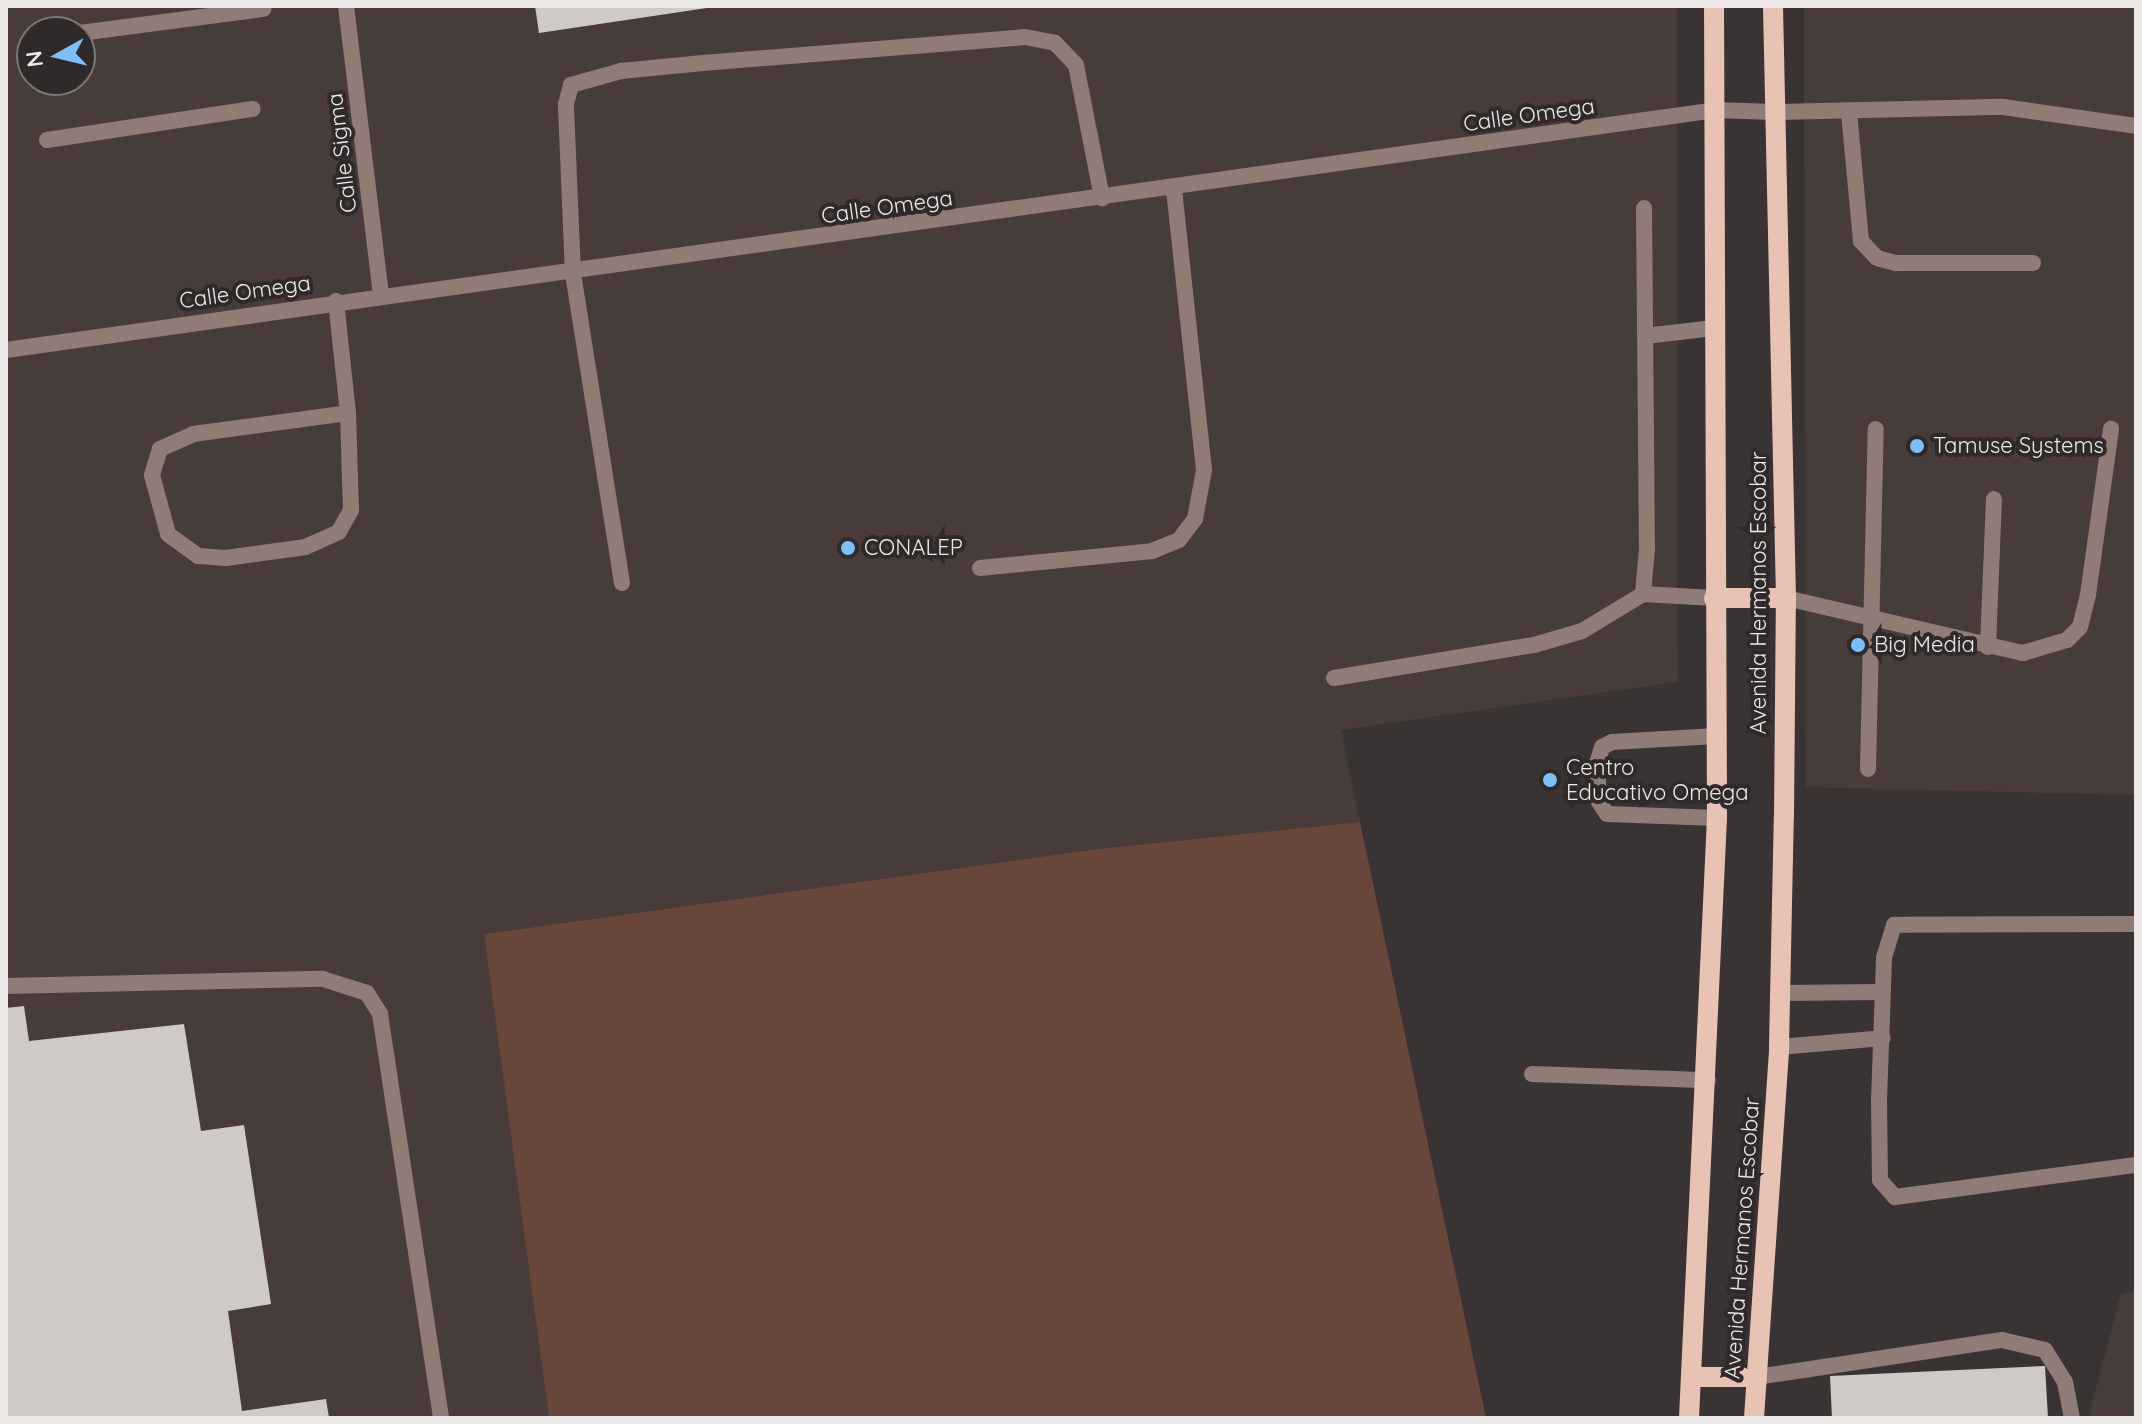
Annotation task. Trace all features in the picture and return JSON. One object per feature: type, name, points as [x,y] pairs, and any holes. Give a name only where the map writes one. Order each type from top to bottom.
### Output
[{"type":"main road","name":"Avenida Hermanos Escobar","points":[[1689,1418],[1708,1080],[1717,818],[1714,6]]},
{"type":"main road","name":"Avenida Hermanos Escobar","points":[[1754,1418],[1779,1047],[1786,598],[1773,6]]},
{"type":"main road","points":[[1714,598],[1786,598]]},
{"type":"main road","points":[[1692,1377],[1757,1377]]},
{"type":"street","name":"Calle Sigma","points":[[346,6],[381,294]]},
{"type":"street","points":[[96,31],[263,9]]},
{"type":"street","points":[[622,583],[573,274],[566,104],[571,85],[621,71],[1025,37],[1055,43],[1076,65],[1102,198]]},
{"type":"street","name":"Calle Omega","points":[[6,350],[381,294],[573,274],[1715,110],[1849,112],[2003,107],[2136,126]]},
{"type":"street","points":[[47,140],[253,109]]},
{"type":"street","points":[[1849,112],[1861,241],[1877,258],[1896,263],[2033,263]]},
{"type":"street","points":[[980,568],[1152,551],[1179,540],[1195,519],[1204,470],[1174,187]]},
{"type":"street","points":[[1643,594],[1644,208]]},
{"type":"street","points":[[336,301],[348,413],[351,510],[339,532],[306,547],[226,558],[198,556],[168,534],[152,475],[160,449],[193,434],[348,413]]},
{"type":"street","points":[[1645,336],[1714,328]]},
{"type":"street","points":[[1868,769],[1875,622],[1876,429]]},
{"type":"street","points":[[1786,598],[1988,647],[2023,653],[2049,648],[2080,627],[2111,429]]},
{"type":"street","points":[[1988,647],[1994,499]]},
{"type":"street","points":[[1334,678],[1534,645],[1582,631],[1643,594],[1714,598]]},
{"type":"street","points":[[1716,736],[1626,739],[1602,747],[1597,763],[1599,802],[1607,814],[1717,818]]},
{"type":"street","points":[[2136,924],[1903,921],[1887,935],[1882,992],[1880,1180],[1895,1197],[2136,1165]]},
{"type":"street","points":[[6,986],[323,979],[367,993],[380,1014],[441,1418]]},
{"type":"street","points":[[1780,993],[1882,992]]},
{"type":"street","points":[[1779,1047],[1883,1038]]},
{"type":"street","points":[[1532,1074],[1708,1080]]},
{"type":"street","points":[[1757,1377],[2002,1340],[2045,1350],[2065,1382],[2072,1418]]},
{"type":"shaded area","points":[[6,6],[1677,6],[1678,682],[1341,730],[1360,822],[1098,849],[484,934],[549,1418],[6,1418]]},
{"type":"shaded area","points":[[1804,6],[2136,6],[2136,795],[1806,787]]},
{"type":"shaded area","points":[[1360,822],[1486,1418],[549,1418],[484,934],[1098,849]]},
{"type":"shaded area","points":[[2136,1291],[2136,1418],[2088,1418],[2121,1294]]},
{"type":"building","points":[[535,6],[707,6],[707,8],[539,33]]},
{"type":"building","points":[[24,1006],[29,1041],[184,1024],[201,1131],[244,1125],[271,1304],[228,1311],[242,1411],[326,1399],[329,1418],[6,1418],[6,1008]]},
{"type":"building","points":[[2045,1366],[2048,1418],[1832,1418],[1830,1376]]},
{"type":"place","name":"Tamuse Systems","points":[[1917,446]]},
{"type":"place","name":"CONALEP","points":[[848,548]]},
{"type":"place","name":"Big Media","points":[[1858,645]]},
{"type":"place","name":"Centro Educativo Omega","points":[[1550,780]]}]
